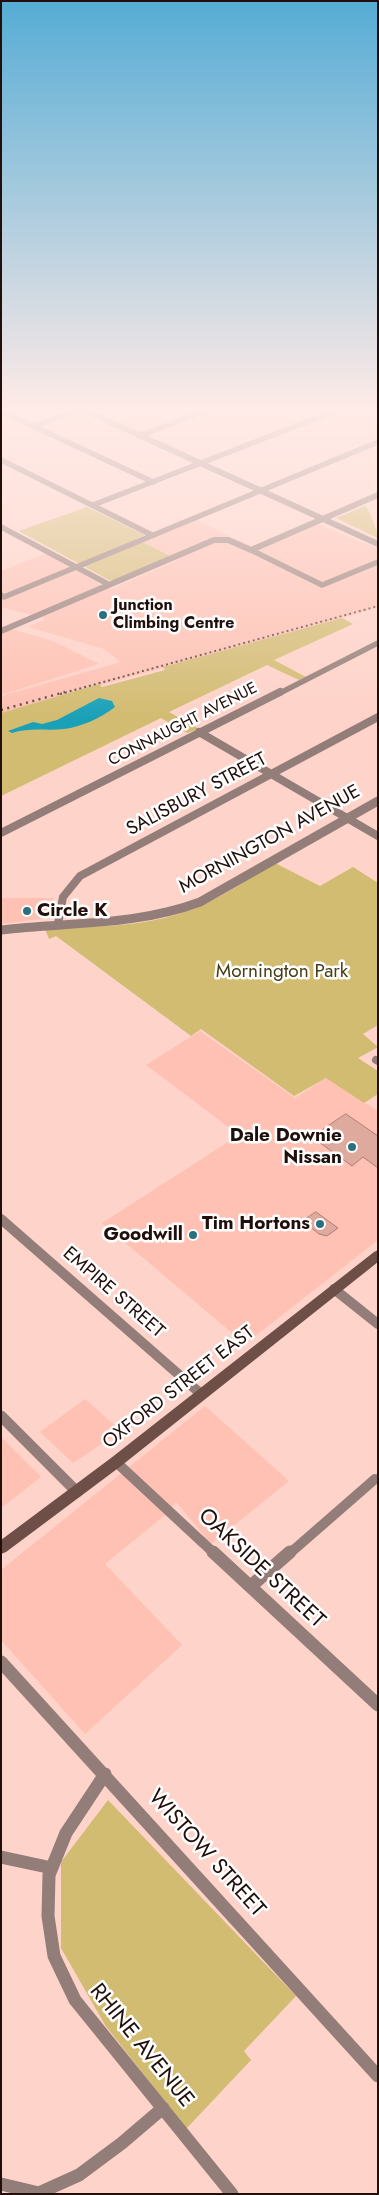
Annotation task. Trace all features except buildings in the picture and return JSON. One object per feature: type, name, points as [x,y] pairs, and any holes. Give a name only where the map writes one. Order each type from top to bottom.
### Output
[{"type":"main road","name":"OXFORD STREET EAST","points":[[1,1548],[116,1462],[378,1255]]},
{"type":"street","points":[[108,512],[152,535]]},
{"type":"street","points":[[3,596],[206,512]]},
{"type":"street","points":[[308,512],[378,544]]},
{"type":"street","points":[[251,550],[337,512]]},
{"type":"street","points":[[1,527],[108,584]]},
{"type":"street","points":[[1,631],[108,584],[221,538],[228,539],[322,585],[378,562]]},
{"type":"street","name":"CONNAUGHT AVENUE","points":[[1,833],[378,643]]},
{"type":"street","name":"SALISBURY STREET","points":[[58,924],[59,906],[63,896],[80,876],[378,718]]},
{"type":"street","points":[[199,732],[378,836]]},
{"type":"street","name":"MORNINGTON AVENUE","points":[[1,930],[58,924],[127,922],[179,912],[378,801]]},
{"type":"street","name":"EMPIRE STREET","points":[[1,1218],[201,1394]]},
{"type":"street","points":[[334,1289],[378,1324]]},
{"type":"street","points":[[1,1416],[77,1492]]},
{"type":"street","name":"OAKSIDE STREET","points":[[116,1462],[378,1705]]},
{"type":"street","points":[[251,1586],[375,1479]]},
{"type":"street","name":"WISTOW STREET","points":[[1,1662],[378,2076]]},
{"type":"street","name":"RHINE AVENUE","points":[[105,1774],[66,1833],[49,1875],[48,1916],[54,1956],[75,2000],[232,2194]]},
{"type":"street","points":[[1,1857],[52,1868]]},
{"type":"street","points":[[1,2184],[40,2193],[79,2175],[122,2143],[163,2108]]},
{"type":"shaded area","points":[[197,520],[253,547],[313,522],[378,549],[378,608],[1,713],[1,696],[121,662],[104,649],[28,627],[46,619],[1,607],[1,571],[46,553],[111,589],[177,560],[141,542]]},
{"type":"shaded area","points":[[1,626],[53,641],[99,664],[1,695]]},
{"type":"shaded area","points":[[1,898],[54,898],[48,918],[1,924]]},
{"type":"shaded area","points":[[200,1031],[295,1098],[326,1078],[378,1111],[378,1240],[245,1344],[102,1223],[239,1135],[146,1065]]},
{"type":"shaded area","points":[[85,1399],[121,1431],[73,1463],[40,1432]]},
{"type":"shaded area","points":[[205,1406],[289,1481],[211,1544],[176,1502],[165,1515],[105,1564],[182,1645],[85,1734],[1,1640],[1,1570]]},
{"type":"shaded area","points":[[1,1437],[41,1477],[1,1508]]},
{"type":"green space","points":[[72,512],[98,512],[145,535],[136,539],[170,556],[116,580],[109,580],[19,531]]},
{"type":"green space","points":[[349,512],[370,512],[378,538],[336,518]]},
{"type":"green space","points":[[342,618],[353,624],[274,660],[306,677],[299,680],[267,665],[169,712],[199,729],[187,733],[161,718],[1,796],[1,713],[99,684],[102,687],[165,670],[163,667]]},
{"type":"green space","name":"Mornington Park","points":[[275,863],[320,886],[353,867],[378,883],[378,1025],[363,1034],[378,1047],[358,1058],[378,1071],[378,1094],[364,1103],[326,1078],[294,1096],[201,1029],[191,1036],[56,936],[49,939],[45,929],[120,925],[156,920],[174,915],[214,899]]},
{"type":"green space","points":[[108,1800],[296,1996],[244,2051],[251,2060],[186,2129],[105,2025],[61,1948],[61,1862]]},
{"type":"water","points":[[99,698],[112,701],[115,707],[84,724],[64,729],[18,731],[12,733],[8,731],[33,722],[42,724],[57,720]]},
{"type":"railway","points":[[60,694],[378,606]]},
{"type":"railway","points":[[1,710],[65,692]]},
{"type":"place","name":"Junction Climbing Centre","points":[[103,615]]},
{"type":"place","name":"Circle K","points":[[27,911]]},
{"type":"place","name":"Dale Downie Nissan","points":[[352,1147]]},
{"type":"place","name":"Tim Hortons","points":[[320,1224]]},
{"type":"place","name":"Goodwill","points":[[193,1235]]}]
